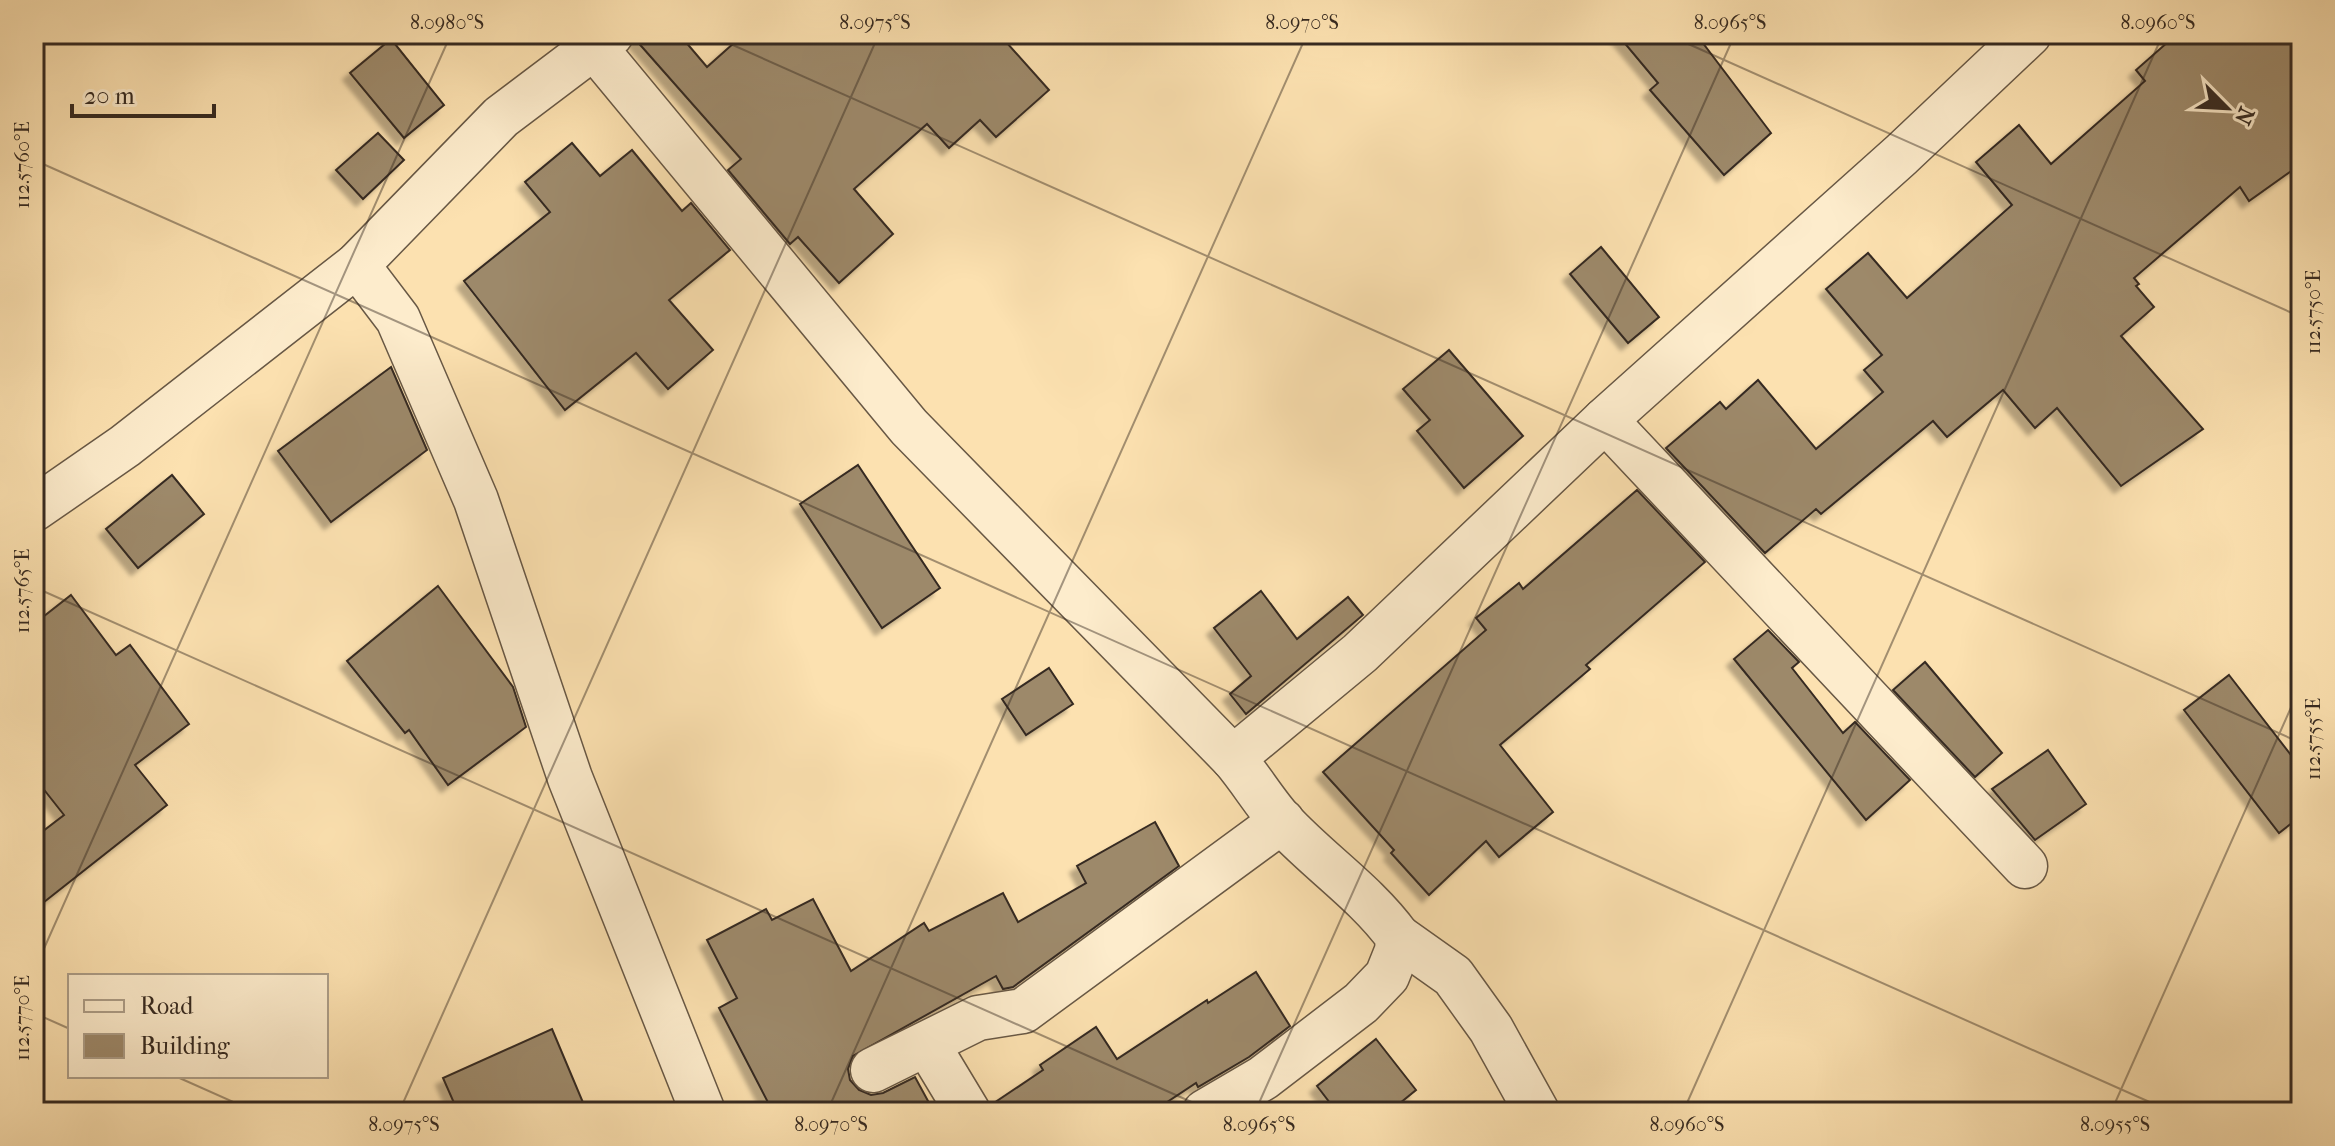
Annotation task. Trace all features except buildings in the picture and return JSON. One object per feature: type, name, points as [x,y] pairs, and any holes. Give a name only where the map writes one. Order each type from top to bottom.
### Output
[{"type":"street","points":[[1233,758],[1360,653],[1605,420],[1901,155],[2029,34]]},
{"type":"street","points":[[34,509],[125,446],[357,265],[501,117],[603,41],[909,427],[1233,758],[1282,821],[1375,910],[1398,937],[1453,976],[1491,1029],[1537,1112]]},
{"type":"street","points":[[357,265],[398,319],[476,500],[570,778],[703,1112]]},
{"type":"street","points":[[1605,420],[2025,866]]},
{"type":"street","points":[[873,1070],[978,1018],[1023,1011],[1282,821]]},
{"type":"street","points":[[1205,1112],[1263,1078],[1361,1003],[1387,976],[1398,937]]},
{"type":"street","points":[[927,1044],[968,1112]]}]
